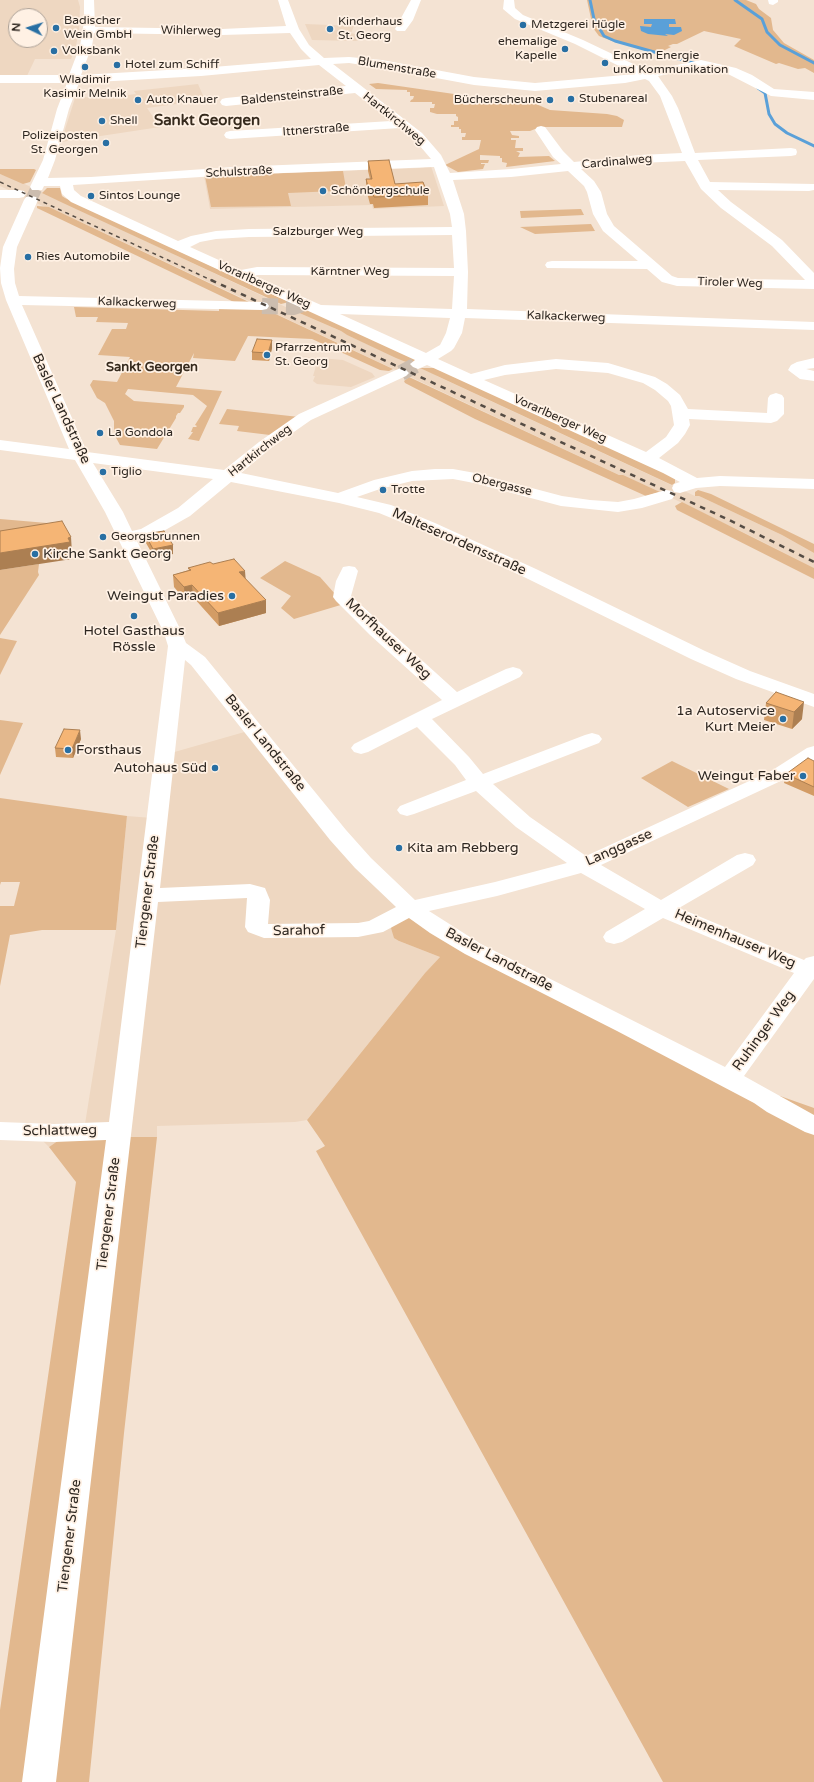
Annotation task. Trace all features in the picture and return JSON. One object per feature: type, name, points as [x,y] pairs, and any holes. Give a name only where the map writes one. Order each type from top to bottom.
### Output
[{"type":"street","name":"Basler Landstraße","points":[[89,0],[89,30],[82,59],[74,79],[49,160],[32,191],[10,246],[8,283],[13,300],[81,457],[109,502],[167,623],[174,633],[178,646],[198,661],[363,864],[410,908],[438,928],[473,949],[763,1097],[776,1106],[814,1126]]},
{"type":"street","name":"Hartkirchweg","points":[[283,0],[293,29],[306,48],[418,136],[429,148],[439,163],[445,177],[457,214],[459,231],[461,272],[459,312],[454,333],[446,348],[424,362]]},
{"type":"street","points":[[401,29],[416,0]]},
{"type":"street","points":[[509,0],[509,9],[519,17],[576,40],[648,75],[657,82],[666,96],[699,176],[706,186],[726,205],[777,243],[814,281]]},
{"type":"street","name":"Wihlerweg","points":[[89,30],[222,32],[293,29]]},
{"type":"street","name":"Blumenstraße","points":[[0,79],[74,79],[208,72],[321,61],[364,61],[453,78],[524,86],[589,83],[648,75],[697,64],[732,71],[748,78],[771,92],[814,96]]},
{"type":"street","name":"Baldensteinstraße","points":[[226,102],[357,89]]},
{"type":"street","name":"Ittnerstraße","points":[[230,135],[402,124]]},
{"type":"street","name":"Tiroler Weg","points":[[541,130],[558,154],[589,184],[594,192],[600,214],[608,228],[667,279],[677,282],[814,285]]},
{"type":"street","name":"Cardinalweg","points":[[445,177],[511,173],[640,159],[791,152]]},
{"type":"street","name":"Schulstraße","points":[[0,194],[32,191],[66,182],[233,172],[439,163]]},
{"type":"street","name":"Vorarlberger Weg","points":[[66,182],[67,191],[76,199],[317,308],[424,362],[471,379],[675,472],[679,489]]},
{"type":"street","points":[[706,186],[809,187]]},
{"type":"street","name":"Salzburger Weg","points":[[179,246],[196,239],[216,235],[249,232],[459,231]]},
{"type":"street","points":[[552,265],[651,265]]},
{"type":"street","name":"Kärntner Weg","points":[[239,274],[256,271],[461,272]]},
{"type":"street","name":"Kalkackerweg","points":[[13,300],[262,306]]},
{"type":"street","name":"Kalkackerweg","points":[[317,308],[814,326]]},
{"type":"street","points":[[814,363],[802,365],[796,368],[796,370],[806,376],[814,376]]},
{"type":"street","points":[[471,379],[482,375],[538,365],[569,364],[608,368],[639,376],[661,387],[674,398],[679,406],[681,414],[682,424],[679,431],[663,449],[648,459]]},
{"type":"street","name":"Hartkirchweg","points":[[126,538],[147,533],[172,520],[265,445],[304,417],[401,373]]},
{"type":"street","points":[[681,414],[771,418],[776,414],[776,398]]},
{"type":"street","name":"Malteserordensstraße","points":[[0,445],[228,476],[338,498],[385,510],[416,521],[530,573],[698,655],[743,675],[814,701]]},
{"type":"street","name":"Obergasse","points":[[338,498],[374,485],[412,476],[435,474],[453,474],[494,482],[561,501],[590,506],[618,506],[636,504],[679,489],[720,481],[814,484]]},
{"type":"street","name":"Morfhauser Weg","points":[[349,571],[345,581],[342,597],[377,632],[454,701]]},
{"type":"street","name":"Tiengener Straße","points":[[39,1782],[120,1130],[147,894],[178,646]]},
{"type":"street","points":[[361,748],[419,718],[513,673]]},
{"type":"street","points":[[419,718],[462,761],[479,783],[523,822],[584,865]]},
{"type":"street","points":[[407,810],[592,739]]},
{"type":"street","name":"Langgasse","points":[[410,908],[497,889],[584,865],[778,775],[814,752]]},
{"type":"street","name":"Heimenhauser Weg","points":[[614,937],[745,860]]},
{"type":"street","name":"Heimenhauser Weg","points":[[584,865],[661,909],[811,966]]},
{"type":"street","name":"Sarahof","points":[[147,894],[250,891],[257,893],[259,900],[256,927],[264,931],[358,930],[375,927],[410,908]]},
{"type":"street","name":"Ruhinger Weg","points":[[729,1080],[811,966]]},
{"type":"street","name":"Basler Landstraße","points":[[763,1097],[785,1103],[814,1114]]},
{"type":"street","name":"Schlattweg","points":[[0,1131],[54,1132],[120,1130]]},
{"type":"shaded area","points":[[0,0],[78,0],[80,7],[79,30],[76,46],[71,59],[35,59],[26,78],[0,77]]},
{"type":"shaded area","points":[[587,0],[746,0],[756,4],[759,9],[771,18],[773,30],[784,43],[814,60],[814,73],[805,68],[798,69],[779,63],[776,64],[734,46],[741,39],[704,31],[677,44],[668,46],[671,47],[659,53],[612,41],[599,36],[593,28]]},
{"type":"shaded area","name":"Kinderhaus St. Georg","points":[[305,24],[354,26],[351,33],[365,37],[356,41],[312,40]]},
{"type":"shaded area","points":[[378,83],[454,94],[463,102],[536,104],[550,110],[607,114],[617,116],[624,120],[622,127],[540,127],[530,131],[510,131],[512,135],[519,136],[519,138],[511,138],[511,140],[516,140],[515,148],[523,148],[523,151],[516,151],[520,153],[518,157],[549,156],[555,161],[506,167],[507,163],[502,162],[502,158],[500,158],[500,156],[480,155],[480,160],[489,160],[488,163],[481,163],[485,164],[483,169],[458,172],[445,165],[479,149],[481,140],[462,140],[462,137],[465,137],[466,133],[461,133],[461,129],[459,129],[459,127],[451,127],[451,125],[454,125],[454,121],[458,121],[456,114],[437,114],[430,112],[430,108],[434,108],[435,104],[432,104],[432,102],[410,102],[414,96],[410,96],[410,92],[407,92],[407,90],[376,89],[369,84]]},
{"type":"shaded area","points":[[198,84],[205,100],[147,108],[160,127],[61,142],[76,95],[94,99],[136,94],[134,91]]},
{"type":"shaded area","name":"Schönbergschule","points":[[431,166],[444,206],[373,209],[372,205],[210,209],[204,176],[419,168]]},
{"type":"shaded area","points":[[0,169],[36,170],[30,182],[23,184],[0,174]]},
{"type":"shaded area","points":[[343,171],[346,188],[335,189],[336,191],[288,193],[291,206],[211,207],[205,176]]},
{"type":"shaded area","points":[[0,174],[14,179],[290,309],[341,331],[782,535],[814,553],[814,568],[647,486],[619,475],[49,207],[45,207],[0,186]]},
{"type":"shaded area","points":[[47,188],[60,188],[62,196],[65,198],[289,302],[281,304],[42,193]]},
{"type":"shaded area","points":[[37,206],[49,207],[249,302],[238,304],[37,208]]},
{"type":"shaded area","points":[[581,209],[584,215],[521,218],[520,211]]},
{"type":"shaded area","points":[[591,224],[595,231],[535,234],[520,227]]},
{"type":"shaded area","points":[[74,307],[219,311],[219,308],[265,309],[393,369],[389,371],[380,370],[312,339],[248,336],[235,361],[193,358],[194,353],[176,387],[222,391],[199,441],[188,439],[193,432],[191,432],[193,427],[197,426],[195,425],[207,406],[193,395],[128,389],[125,394],[134,401],[184,405],[184,407],[176,416],[157,449],[120,445],[114,434],[114,421],[105,403],[97,398],[90,385],[93,380],[117,382],[130,357],[98,355],[112,329],[126,329],[128,323],[96,322],[98,317],[76,317]]},
{"type":"shaded area","points":[[290,309],[309,309],[415,359],[415,361],[411,364],[396,358],[341,331]]},
{"type":"shaded area","points":[[297,356],[343,360],[372,373],[375,377],[351,387],[317,384],[313,381],[316,366],[310,366],[313,358]]},
{"type":"shaded area","points":[[420,368],[436,368],[665,471],[675,479],[675,483],[672,485]]},
{"type":"shaded area","points":[[409,377],[619,475],[623,475],[660,492],[646,496],[475,419],[405,383],[404,381]]},
{"type":"shaded area","points":[[227,409],[299,417],[270,435],[237,431],[239,426],[219,424]]},
{"type":"shaded area","points":[[698,490],[711,494],[814,544],[814,553],[782,535],[699,496],[695,496],[695,492]]},
{"type":"shaded area","points":[[682,502],[814,568],[814,579],[677,510],[675,506]]},
{"type":"shaded area","points":[[0,519],[47,523],[53,536],[0,548]]},
{"type":"shaded area","points":[[285,561],[320,577],[344,604],[294,619],[281,608],[291,596],[260,578]]},
{"type":"shaded area","points":[[39,564],[39,575],[0,635],[0,570]]},
{"type":"shaded area","points":[[0,638],[17,641],[0,675]]},
{"type":"shaded area","points":[[0,720],[23,723],[0,775]]},
{"type":"shaded area","points":[[248,731],[414,919],[399,941],[440,957],[425,973],[307,1120],[295,1122],[157,1126],[157,1137],[62,1138],[49,1147],[43,1141],[0,1125],[85,1124],[116,930],[127,816],[165,819],[171,753]]},
{"type":"shaded area","points":[[672,761],[729,789],[688,807],[641,778]]},
{"type":"shaded area","points":[[0,798],[127,816],[116,930],[42,930],[10,935],[0,986],[0,906],[14,906],[20,882],[1,882],[0,885]]},
{"type":"shaded area","points":[[404,918],[409,918],[768,1106],[780,1096],[814,1108],[814,1782],[663,1782],[316,1151],[325,1146],[307,1120],[425,973],[440,957],[394,938],[391,928],[392,925]]},
{"type":"shaded area","points":[[157,1137],[124,1433],[89,1782],[0,1782],[0,1710],[76,1182],[49,1147],[62,1138]]},
{"type":"water","points":[[644,19],[675,19],[676,24],[669,24],[669,27],[681,27],[682,31],[674,35],[665,34],[668,36],[648,34],[641,31],[640,26],[651,27],[652,24],[644,24]]},
{"type":"building","points":[[389,160],[395,184],[423,182],[428,195],[374,197],[373,194],[370,194],[366,179],[372,179],[368,161]]},
{"type":"building","points":[[257,339],[272,340],[268,353],[252,352]]},
{"type":"building","points":[[62,521],[71,537],[68,538],[70,542],[0,553],[0,531]]},
{"type":"building","points":[[164,531],[173,545],[153,549],[145,534]]},
{"type":"building","points":[[234,559],[245,571],[239,572],[266,600],[218,613],[192,585],[184,587],[173,575],[191,570],[188,568],[210,562],[213,564]]},
{"type":"building","points":[[776,692],[804,702],[794,712],[766,703]]},
{"type":"building","points":[[64,729],[80,730],[72,749],[55,748]]},
{"type":"building","points":[[808,758],[814,761],[814,787],[786,774]]},
{"type":"waterway","points":[[590,0],[594,19],[604,36],[615,41],[697,64]]},
{"type":"waterway","points":[[735,0],[762,19],[767,32],[780,45],[814,63]]},
{"type":"waterway","points":[[758,88],[765,93],[769,114],[775,124],[787,133],[814,146]]},
{"type":"tunnel","points":[[31,200],[37,187]]},
{"type":"tunnel","points":[[262,306],[293,307],[306,303]]},
{"type":"tunnel","points":[[401,373],[418,364]]},
{"type":"railway","points":[[0,182],[213,281]]},
{"type":"railway","points":[[211,280],[727,519],[814,562]]},
{"type":"place","name":"Metzgerei Hügle","points":[[523,25]]},
{"type":"place","name":"Badischer Wein GmbH","points":[[56,28]]},
{"type":"place","name":"Kinderhaus St. Georg","points":[[330,29]]},
{"type":"place","name":"ehemalige Kapelle","points":[[565,49]]},
{"type":"place","name":"Volksbank","points":[[54,51]]},
{"type":"place","name":"Enkom Energie und Kommunikation","points":[[605,63]]},
{"type":"place","name":"Hotel zum Schiff","points":[[117,65]]},
{"type":"place","name":"Wladimir Kasimir Melnik","points":[[85,67]]},
{"type":"place","name":"Stubenareal","points":[[571,99]]},
{"type":"place","name":"Auto Knauer","points":[[138,100]]},
{"type":"place","name":"Bücherscheune","points":[[550,100]]},
{"type":"place","name":"Shell","points":[[102,121]]},
{"type":"place","name":"Polizeiposten St. Georgen","points":[[106,143]]},
{"type":"place","name":"Schönbergschule","points":[[323,191]]},
{"type":"place","name":"Sintos Lounge","points":[[91,196]]},
{"type":"place","name":"Ries Automobile","points":[[28,257]]},
{"type":"place","name":"Pfarrzentrum St. Georg","points":[[267,355]]},
{"type":"place","name":"La Gondola","points":[[100,433]]},
{"type":"place","name":"Tiglio","points":[[103,472]]},
{"type":"place","name":"Trotte","points":[[383,490]]},
{"type":"place","name":"Georgsbrunnen","points":[[103,537]]},
{"type":"place","name":"Kirche Sankt Georg","points":[[35,554]]},
{"type":"place","name":"Weingut Paradies","points":[[232,596]]},
{"type":"place","name":"Hotel Gasthaus Rössle","points":[[134,616]]},
{"type":"place","name":"1a Autoservice Kurt Meier","points":[[783,719]]},
{"type":"place","name":"Forsthaus","points":[[68,750]]},
{"type":"place","name":"Autohaus Süd","points":[[215,768]]},
{"type":"place","name":"Weingut Faber","points":[[803,776]]},
{"type":"place","name":"Kita am Rebberg","points":[[399,848]]},
{"type":"district","name":"Sankt Georgen","points":[[207,121]]},
{"type":"district","name":"Sankt Georgen","points":[[152,368]]}]
